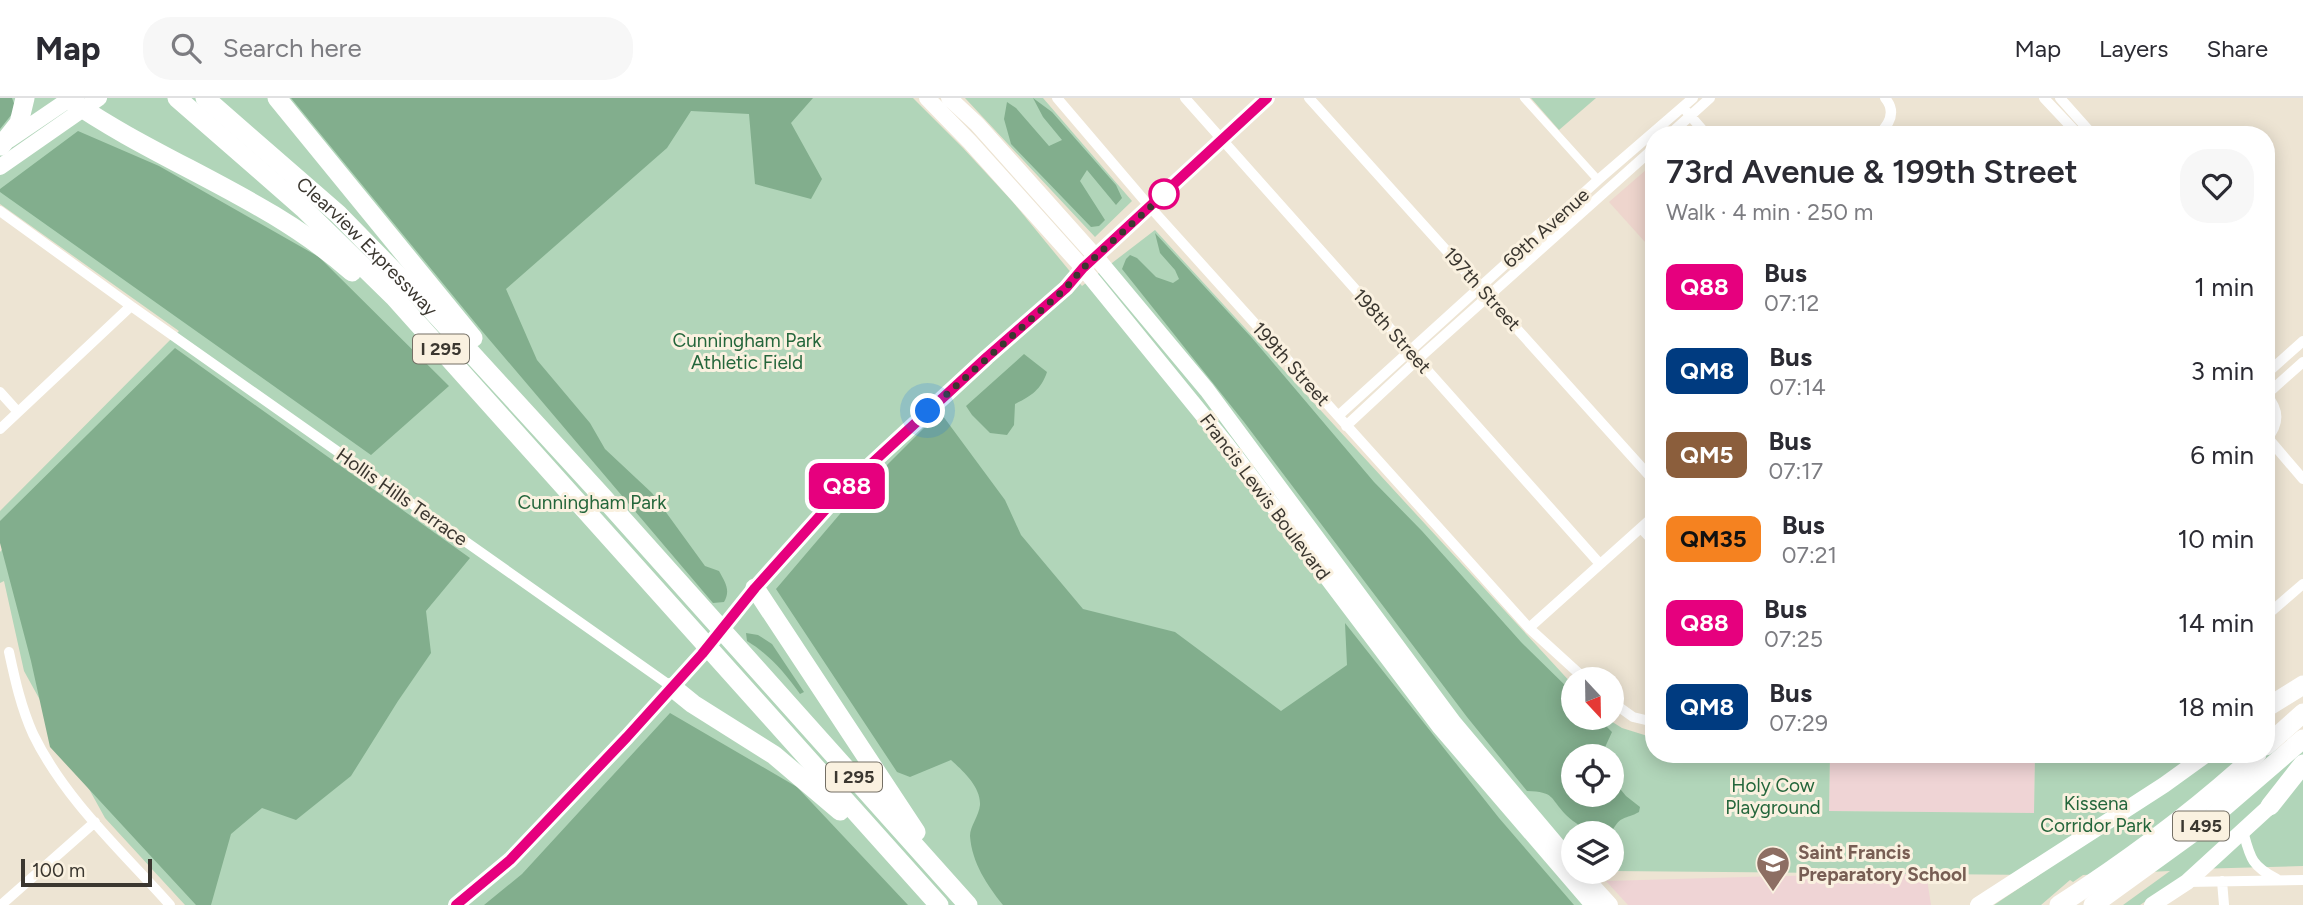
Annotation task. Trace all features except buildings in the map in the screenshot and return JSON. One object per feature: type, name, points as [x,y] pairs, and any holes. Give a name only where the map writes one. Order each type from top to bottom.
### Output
[{"type":"highway","points":[[0,146],[19,123],[25,98]]},
{"type":"highway","name":"Clearview Expressway","points":[[177,98],[239,150],[349,251],[401,304],[933,898]]},
{"type":"highway","name":"Clearview Expressway","points":[[205,98],[370,245],[428,306],[965,902]]},
{"type":"highway","points":[[277,98],[602,496]]},
{"type":"highway","points":[[78,100],[311,239],[361,280],[485,397]]},
{"type":"highway","points":[[755,588],[888,791],[965,902]]},
{"type":"highway","points":[[2275,702],[2303,685]]},
{"type":"highway","points":[[672,687],[693,704],[787,765],[822,794],[933,898]]},
{"type":"highway","points":[[2275,738],[2303,713]]},
{"type":"highway","name":"I 495","points":[[2093,905],[2202,826],[2303,739]]},
{"type":"highway","name":"I 495","points":[[2059,905],[2153,840],[2247,763]]},
{"type":"highway","points":[[2270,806],[2303,764]]},
{"type":"main road","name":"Francis Lewis Boulevard","points":[[927,98],[1090,262],[1207,390],[1454,723],[1561,850]]},
{"type":"main road","name":"Francis Lewis Boulevard","points":[[949,98],[977,124],[1090,262],[1439,726],[1593,905]]},
{"type":"main road","points":[[0,146],[78,100]]},
{"type":"main road","points":[[0,167],[78,100]]},
{"type":"main road","points":[[1978,905],[2191,763]]},
{"type":"main road","points":[[2152,905],[2187,882],[2270,806]]},
{"type":"main road","points":[[1591,884],[1610,905]]},
{"type":"street","name":"199th Street","points":[[1057,98],[1150,207],[1529,628],[1571,667]]},
{"type":"street","name":"198th Street","points":[[1185,98],[1600,564]]},
{"type":"street","points":[[456,905],[510,860],[672,687],[755,588],[843,490],[1066,288],[1090,262],[1267,98]]},
{"type":"street","name":"197th Street","points":[[1309,98],[1645,471]]},
{"type":"street","points":[[1524,98],[1598,180]]},
{"type":"street","name":"69th Avenue","points":[[1676,126],[1693,98]]},
{"type":"street","name":"69th Avenue","points":[[1668,126],[1710,98]]},
{"type":"street","points":[[1885,98],[1891,114],[1887,126]]},
{"type":"street","points":[[2044,98],[2077,126]]},
{"type":"street","points":[[2060,98],[2080,126]]},
{"type":"street","points":[[1687,111],[1700,126]]},
{"type":"street","name":"69th Avenue","points":[[1346,425],[1480,287],[1598,180],[1645,144]]},
{"type":"street","name":"69th Avenue","points":[[1338,416],[1488,296],[1645,156]]},
{"type":"street","name":"Hollis Hills Terrace","points":[[0,211],[672,687]]},
{"type":"street","points":[[0,429],[131,306]]},
{"type":"street","points":[[2275,366],[2303,341]]},
{"type":"street","points":[[2275,387],[2303,362]]},
{"type":"street","points":[[0,392],[18,412]]},
{"type":"street","points":[[2275,408],[2278,417],[2275,430]]},
{"type":"street","points":[[2275,448],[2303,479]]},
{"type":"street","points":[[1529,628],[1645,524]]},
{"type":"street","points":[[1641,528],[1645,532]]},
{"type":"street","points":[[2275,608],[2302,585]]},
{"type":"street","points":[[9,652],[20,699],[32,731],[58,778],[94,822],[170,905]]},
{"type":"street","points":[[1624,711],[1633,717],[1645,720]]},
{"type":"street","points":[[1,905],[94,822]]},
{"type":"street","points":[[2243,831],[2254,864],[2279,880]]},
{"type":"street","points":[[2187,882],[2303,880]]},
{"type":"street","points":[[2222,881],[2224,905]]},
{"type":"shaded area","points":[[1645,171],[1645,242],[1609,202]]},
{"type":"shaded area","points":[[1830,763],[2035,763],[2034,813],[1829,811]]},
{"type":"shaded area","name":"Saint Francis Preparatory School","points":[[1926,872],[1931,905],[1628,905],[1609,884],[1624,884],[1624,880]]},
{"type":"green space","name":"Cunningham Park","points":[[0,98],[913,98],[1012,201],[1082,286],[1155,230],[1561,672],[1561,730],[1624,729],[1645,735],[1645,763],[1830,763],[1829,811],[2034,813],[2035,763],[2275,763],[2275,750],[2303,738],[2303,866],[2193,869],[2140,905],[2123,905],[2170,871],[2083,875],[2073,882],[2070,880],[2041,905],[1994,905],[2039,875],[1624,871],[1624,821],[1561,821],[1561,884],[1578,884],[1586,905],[185,905],[105,818],[24,671],[4,581],[0,583],[0,552],[4,547],[0,542],[0,511],[179,331],[0,204]]},
{"type":"green space","points":[[0,98],[12,98],[16,109],[0,129]]},
{"type":"green space","points":[[291,98],[813,98],[791,123],[822,179],[811,199],[755,184],[749,114],[691,111],[667,148],[506,289],[537,360],[590,423],[605,449],[652,493],[705,566],[719,571],[727,590],[724,602],[713,603],[482,331]]},
{"type":"green space","points":[[965,98],[1043,98],[1132,201],[1095,237]]},
{"type":"green space","points":[[1033,98],[1052,112],[1116,185],[1122,198],[1116,205],[1087,170],[1080,181],[1105,220],[1099,226],[1091,227],[1011,144],[1004,119],[1007,102],[1016,108],[1049,146],[1062,140],[1043,117]]},
{"type":"green space","points":[[1531,98],[1596,98],[1559,130]]},
{"type":"green space","points":[[78,131],[159,166],[319,257],[449,386],[371,455],[0,192],[0,189]]},
{"type":"green space","points":[[1155,233],[1252,338],[1374,482],[1422,531],[1521,642],[1561,681],[1561,730],[1612,732],[1606,744],[1561,744],[1561,807],[1624,807],[1624,794],[1640,807],[1639,812],[1620,821],[1574,821],[1547,794],[1527,791],[1467,717],[1244,422],[1122,269],[1130,255],[1137,258],[1156,277],[1173,283],[1179,279],[1160,253]]},
{"type":"green space","points":[[175,348],[470,558],[426,611],[431,653],[351,776],[296,820],[262,808],[231,834],[211,905],[196,905],[50,747],[0,543],[0,521]]},
{"type":"green space","points":[[1024,354],[1047,372],[1045,378],[1035,392],[1015,404],[1014,425],[1007,435],[990,433],[966,406]]},
{"type":"green space","points":[[940,412],[1005,500],[1021,535],[1083,609],[1175,632],[1281,711],[1347,665],[1345,623],[1499,818],[1574,905],[1003,905],[986,881],[971,846],[970,832],[978,813],[980,798],[970,780],[951,760],[910,777],[897,772],[776,589],[851,501]]},
{"type":"green space","points":[[746,633],[758,635],[772,644],[804,692],[800,694],[763,652],[747,641]]},
{"type":"green space","points":[[670,713],[797,787],[908,905],[484,905],[522,874]]},
{"type":"bus line","name":"Q88","points":[[456,905],[510,860],[627,737],[843,490],[1066,288],[1083,268],[1267,98]]},
{"type":"place","name":"Saint Francis Preparatory School","points":[[1773,893]]},
{"type":"route","points":[[928,411],[1066,288],[1083,268],[1168,191],[1164,194]]},
{"type":"park label","name":"Cunningham Park Athletic Field","points":[[747,351]]},
{"type":"park label","name":"Holy Cow Playground","points":[[1773,796]]},
{"type":"park label","name":"Kissena Corridor Park","points":[[2096,814]]}]
